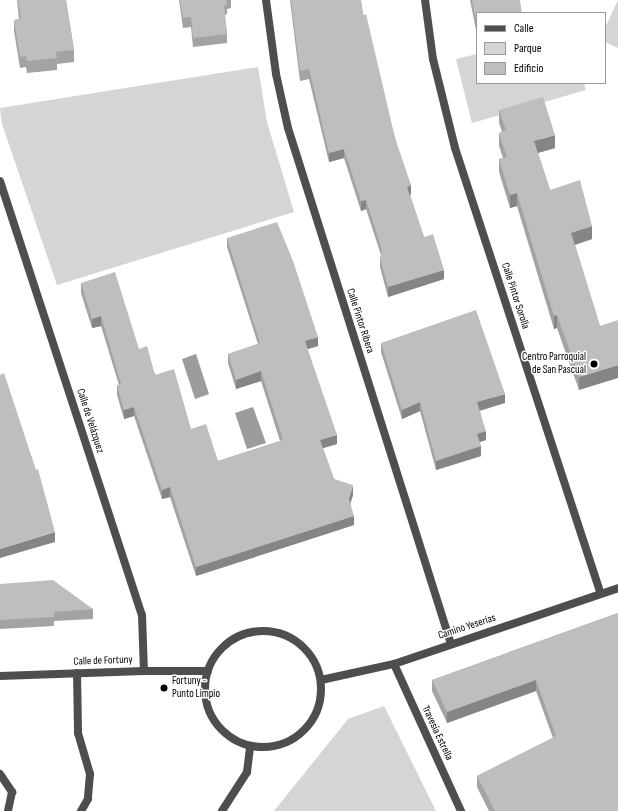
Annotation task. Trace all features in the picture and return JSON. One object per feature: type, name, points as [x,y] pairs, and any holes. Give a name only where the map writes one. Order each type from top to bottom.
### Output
[{"type":"street","name":"Calle Pintor Ribera","points":[[266,0],[276,74],[288,128],[451,644]]},
{"type":"street","name":"Calle Pintor Sorolla","points":[[425,0],[433,59],[455,148],[601,594]]},
{"type":"street","name":"Calle de Velázquez","points":[[0,181],[142,615],[144,671]]},
{"type":"street","name":"Camino Yeserías","points":[[321,680],[394,664],[618,588]]},
{"type":"street","points":[[268,630],[287,636],[303,646],[315,662],[321,680],[321,699],[315,717],[303,732],[281,744],[269,747],[250,746],[232,739],[218,726],[209,709],[206,696],[208,671],[217,654],[231,640],[249,633],[268,630]]},
{"type":"street","name":"Travesía Estrella","points":[[394,664],[461,811]]},
{"type":"street","name":"Calle de Fortuny","points":[[0,676],[144,671],[208,671]]},
{"type":"street","points":[[78,673],[78,733],[90,774],[88,799],[81,811]]},
{"type":"street","points":[[222,811],[247,772],[250,746]]},
{"type":"street","points":[[0,774],[12,792],[8,811]]},
{"type":"green space","points":[[618,0],[618,48],[606,42],[606,26]]},
{"type":"green space","points":[[476,54],[476,84],[584,84],[586,90],[472,123],[456,59]]},
{"type":"green space","points":[[258,67],[267,122],[294,212],[57,285],[2,124],[0,108]]},
{"type":"green space","points":[[384,706],[436,811],[274,811],[348,719]]},
{"type":"shaded area","points":[[196,354],[209,394],[195,399],[182,359]]},
{"type":"shaded area","points":[[253,407],[266,443],[247,449],[235,413]]},
{"type":"building","points":[[18,0],[66,0],[74,50],[56,52],[57,58],[27,61],[26,56],[20,57],[14,20],[21,19]]},
{"type":"building","points":[[180,0],[226,0],[227,5],[224,5],[227,34],[193,38],[191,17],[183,18]]},
{"type":"building","points":[[291,0],[361,0],[363,15],[366,14],[395,138],[411,185],[407,187],[424,237],[433,234],[444,270],[388,287],[380,258],[382,250],[366,200],[361,201],[344,149],[329,153],[309,69],[300,71]]},
{"type":"building","points":[[472,0],[520,0],[522,12],[476,12],[476,21]]},
{"type":"building","points":[[543,97],[555,135],[534,141],[550,190],[580,180],[592,226],[571,233],[600,326],[618,320],[618,365],[579,377],[557,315],[554,316],[517,193],[510,195],[499,159],[507,157],[499,133],[506,130],[499,110]]},
{"type":"building","points":[[277,222],[293,261],[318,337],[305,341],[337,435],[320,440],[334,479],[353,485],[349,499],[354,516],[196,567],[170,487],[162,490],[134,407],[124,410],[117,385],[121,384],[101,316],[92,319],[81,283],[115,272],[139,349],[147,346],[155,375],[174,369],[191,429],[206,424],[218,461],[283,440],[261,371],[236,380],[228,354],[260,343],[227,238]]},
{"type":"building","points":[[476,310],[505,394],[477,402],[486,431],[477,434],[481,446],[436,461],[420,402],[402,410],[381,343]]},
{"type":"building","points":[[4,373],[36,470],[38,469],[55,532],[0,549],[0,375]]},
{"type":"building","points":[[53,580],[93,609],[54,612],[54,617],[0,620],[0,584]]},
{"type":"building","points":[[618,613],[618,811],[495,811],[477,776],[556,736],[536,680],[447,712],[432,680]]},
{"type":"place","name":"Centro Parroquial de San Pascual","points":[[594,364]]},
{"type":"place","name":"Fortuny - Punto Limpio","points":[[164,688]]}]
